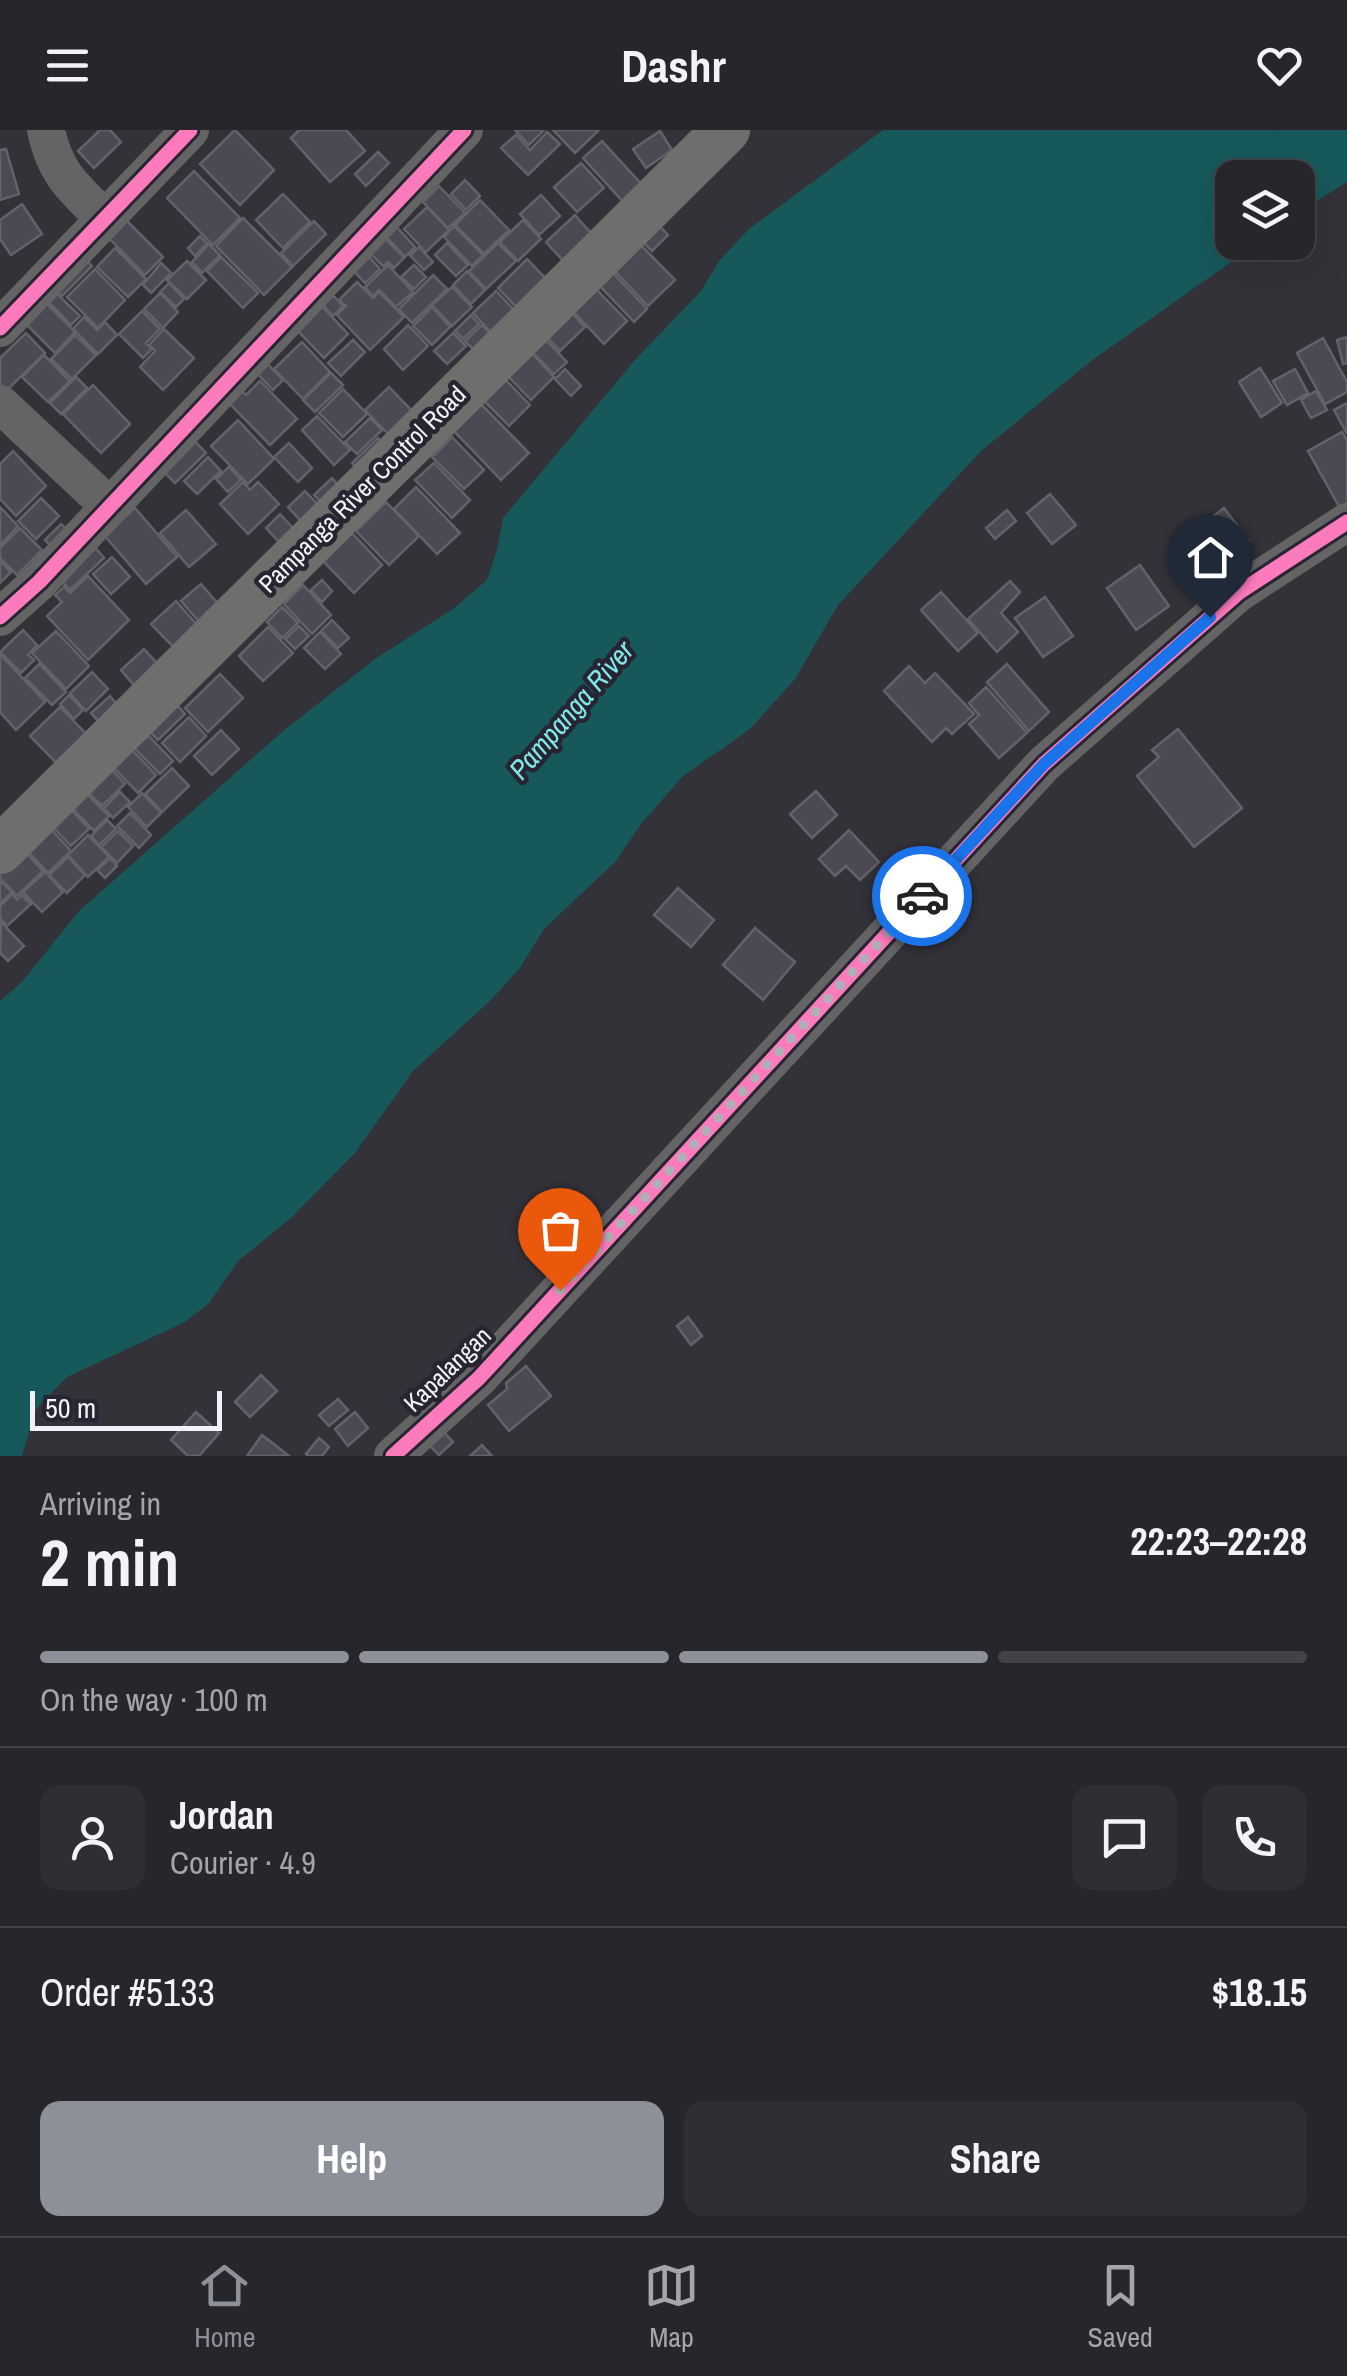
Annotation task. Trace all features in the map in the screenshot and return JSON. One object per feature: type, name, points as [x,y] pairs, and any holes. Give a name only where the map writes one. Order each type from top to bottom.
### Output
[{"type":"main road","name":"Pampanga River Control Road","points":[[0,850],[726,130]]},
{"type":"street","points":[[46,130],[52,157],[64,178],[104,218]]},
{"type":"street","points":[[0,328],[190,130]]},
{"type":"street","points":[[0,617],[39,582],[108,504],[464,130]]},
{"type":"street","points":[[0,404],[108,504]]},
{"type":"street","name":"Kapalangan","points":[[393,1456],[478,1378],[1044,764],[1238,592],[1347,522]]},
{"type":"water","name":"Pampanga River","points":[[883,130],[1347,130],[1347,182],[1315,202],[1315,160],[1215,160],[1215,260],[1234,260],[1091,361],[981,451],[838,605],[795,679],[750,729],[682,777],[641,824],[615,862],[544,929],[520,968],[491,1000],[413,1071],[355,1153],[291,1218],[238,1261],[209,1303],[185,1322],[67,1377],[36,1409],[22,1456],[0,1456],[0,1001],[22,982],[79,911],[282,732],[375,659],[453,609],[487,580],[503,518],[635,360],[701,291],[719,261],[749,229]]},
{"type":"building","points":[[100,130],[110,130],[121,142],[94,168],[78,151]]},
{"type":"building","points":[[235,130],[274,170],[240,205],[200,164]]},
{"type":"building","points":[[299,130],[346,130],[365,151],[330,182],[291,138]]},
{"type":"building","points":[[515,130],[544,130],[529,145]]},
{"type":"building","points":[[553,130],[599,130],[575,153]]},
{"type":"building","points":[[660,131],[672,150],[646,168],[633,149]]},
{"type":"building","points":[[547,132],[560,144],[528,175],[501,148],[516,135],[530,150]]},
{"type":"building","points":[[602,141],[645,188],[626,205],[583,158]]},
{"type":"building","points":[[6,149],[19,194],[0,200],[0,150]]},
{"type":"building","points":[[378,152],[389,163],[366,186],[355,174]]},
{"type":"building","points":[[581,163],[604,188],[577,212],[554,187]]},
{"type":"building","points":[[194,171],[240,218],[213,245],[167,198]]},
{"type":"building","points":[[465,180],[480,196],[466,210],[451,194]]},
{"type":"building","points":[[439,186],[465,213],[448,228],[423,202]]},
{"type":"building","points":[[283,194],[310,222],[283,248],[256,220]]},
{"type":"building","points":[[541,195],[560,216],[539,235],[520,214]]},
{"type":"building","points":[[480,200],[509,230],[484,254],[455,225]]},
{"type":"building","points":[[22,204],[42,234],[11,255],[0,239],[0,220]]},
{"type":"building","points":[[427,207],[449,230],[426,252],[404,229]]},
{"type":"building","points":[[575,215],[596,239],[567,265],[546,242]]},
{"type":"building","points":[[122,216],[163,257],[145,275],[105,234]]},
{"type":"building","points":[[243,218],[292,267],[264,295],[216,246]]},
{"type":"building","points":[[523,220],[541,239],[518,261],[500,242]]},
{"type":"building","points":[[654,220],[668,235],[652,251],[637,236]]},
{"type":"building","points":[[314,221],[326,234],[293,266],[281,253]]},
{"type":"building","points":[[392,222],[415,247],[405,257],[382,232]]},
{"type":"building","points":[[454,226],[483,255],[472,266],[444,237]]},
{"type":"building","points":[[200,236],[207,243],[195,256],[188,248]]},
{"type":"building","points":[[383,236],[404,258],[394,268],[388,262],[383,266],[368,251]]},
{"type":"building","points":[[636,240],[675,280],[648,306],[610,266]]},
{"type":"building","points":[[447,243],[468,265],[456,276],[435,255]]},
{"type":"building","points":[[498,243],[516,261],[486,289],[469,271]]},
{"type":"building","points":[[209,244],[220,255],[202,273],[192,262]]},
{"type":"building","points":[[419,247],[433,262],[424,270],[410,255]]},
{"type":"building","points":[[115,248],[146,279],[128,297],[97,267]]},
{"type":"building","points":[[363,250],[380,269],[365,283],[348,265]]},
{"type":"building","points":[[81,255],[92,266],[62,296],[51,285]]},
{"type":"building","points":[[221,257],[258,293],[243,308],[207,271]]},
{"type":"building","points":[[527,259],[552,285],[523,314],[498,288]]},
{"type":"building","points":[[187,261],[206,280],[187,299],[167,280]]},
{"type":"building","points":[[161,263],[171,273],[151,293],[143,285]]},
{"type":"building","points":[[388,265],[413,292],[396,307],[379,290],[373,296],[365,287]]},
{"type":"building","points":[[414,265],[426,277],[414,289],[401,277]]},
{"type":"building","points":[[95,269],[125,300],[98,328],[67,297]]},
{"type":"building","points":[[610,270],[647,309],[634,322],[597,283]]},
{"type":"building","points":[[467,271],[485,290],[471,304],[453,285]]},
{"type":"building","points":[[433,275],[447,289],[412,323],[399,309]]},
{"type":"building","points":[[357,282],[373,298],[379,292],[404,317],[370,350],[337,315],[346,306],[339,300]]},
{"type":"building","points":[[169,283],[184,299],[176,307],[160,292]]},
{"type":"building","points":[[452,287],[472,307],[452,326],[432,305]]},
{"type":"building","points":[[594,287],[627,321],[604,344],[571,309]]},
{"type":"building","points":[[51,288],[80,316],[71,325],[43,296]]},
{"type":"building","points":[[326,288],[343,306],[333,316],[316,298]]},
{"type":"building","points":[[496,291],[521,317],[498,340],[473,313]]},
{"type":"building","points":[[160,293],[178,312],[163,328],[144,309]]},
{"type":"building","points":[[45,302],[75,332],[55,353],[25,323]]},
{"type":"building","points":[[319,303],[348,334],[324,358],[294,327]]},
{"type":"building","points":[[432,307],[450,327],[432,345],[413,326]]},
{"type":"building","points":[[566,307],[585,327],[560,351],[541,331]]},
{"type":"building","points":[[142,311],[160,329],[146,343],[152,349],[143,358],[119,334]]},
{"type":"building","points":[[471,315],[479,324],[463,339],[455,331]]},
{"type":"building","points":[[84,317],[97,330],[105,322],[117,335],[98,354],[73,329]]},
{"type":"building","points":[[408,325],[428,346],[403,370],[384,349]]},
{"type":"building","points":[[482,325],[498,342],[482,358],[465,341]]},
{"type":"building","points":[[164,329],[194,358],[163,390],[140,367],[155,351],[149,345]]},
{"type":"building","points":[[538,332],[567,362],[554,374],[525,345]]},
{"type":"building","points":[[26,333],[45,353],[6,391],[0,385],[0,358]]},
{"type":"building","points":[[453,333],[466,346],[447,364],[434,351]]},
{"type":"building","points":[[75,335],[96,355],[72,379],[51,359]]},
{"type":"building","points":[[1347,337],[1347,363],[1343,364],[1337,340]]},
{"type":"building","points":[[1323,338],[1347,382],[1347,392],[1325,404],[1297,353]]},
{"type":"building","points":[[353,340],[365,352],[341,376],[328,363]]},
{"type":"building","points":[[302,342],[330,372],[303,399],[274,369]]},
{"type":"building","points":[[526,347],[554,377],[531,400],[502,370]]},
{"type":"building","points":[[44,355],[70,381],[48,402],[22,377]]},
{"type":"building","points":[[261,357],[283,380],[273,390],[251,367]]},
{"type":"building","points":[[1260,368],[1282,403],[1261,417],[1239,382]]},
{"type":"building","points":[[565,369],[581,386],[571,396],[555,379]]},
{"type":"building","points":[[1295,369],[1308,393],[1287,405],[1273,381]]},
{"type":"building","points":[[331,373],[343,385],[315,412],[303,400]]},
{"type":"building","points":[[502,376],[530,405],[509,426],[480,397]]},
{"type":"building","points":[[76,377],[87,388],[61,414],[50,403]]},
{"type":"building","points":[[260,381],[297,419],[270,445],[226,400],[239,388],[246,395]]},
{"type":"building","points":[[93,385],[130,424],[101,453],[63,414]]},
{"type":"building","points":[[389,387],[414,413],[390,436],[365,410]]},
{"type":"building","points":[[343,389],[367,414],[343,437],[319,413]]},
{"type":"building","points":[[1316,391],[1327,410],[1311,418],[1301,400]]},
{"type":"building","points":[[476,399],[529,453],[501,480],[449,426]]},
{"type":"building","points":[[1347,403],[1347,434],[1334,410]]},
{"type":"building","points":[[317,416],[350,450],[334,465],[302,430]]},
{"type":"building","points":[[370,418],[382,430],[357,454],[345,442]]},
{"type":"building","points":[[238,420],[274,459],[248,484],[211,446]]},
{"type":"building","points":[[1342,432],[1347,440],[1347,506],[1341,510],[1308,451]]},
{"type":"building","points":[[190,436],[206,453],[175,483],[159,467]]},
{"type":"building","points":[[452,437],[484,470],[464,489],[432,457]]},
{"type":"building","points":[[378,438],[389,450],[363,475],[352,463]]},
{"type":"building","points":[[289,443],[312,468],[298,482],[274,457]]},
{"type":"building","points":[[13,451],[46,486],[16,516],[0,499],[0,464]]},
{"type":"building","points":[[208,457],[221,471],[197,494],[184,481]]},
{"type":"building","points":[[434,463],[470,500],[452,518],[415,480]]},
{"type":"building","points":[[229,467],[241,480],[228,492],[216,479]]},
{"type":"building","points":[[332,478],[344,492],[327,508],[314,495]]},
{"type":"building","points":[[243,482],[250,490],[258,482],[279,504],[248,534],[220,504]]},
{"type":"building","points":[[416,487],[460,533],[437,554],[394,509]]},
{"type":"building","points":[[305,491],[326,513],[308,529],[288,507]]},
{"type":"building","points":[[1050,494],[1076,525],[1052,544],[1027,513]]},
{"type":"building","points":[[41,498],[59,516],[36,539],[18,521]]},
{"type":"building","points":[[386,502],[419,536],[389,565],[356,531]]},
{"type":"building","points":[[0,507],[18,526],[0,545]]},
{"type":"building","points":[[135,508],[177,557],[146,584],[104,535]]},
{"type":"building","points":[[1224,508],[1249,541],[1209,572],[1184,539]]},
{"type":"building","points":[[186,510],[216,544],[189,567],[160,533]]},
{"type":"building","points":[[1007,510],[1016,521],[995,539],[986,528]]},
{"type":"building","points":[[280,514],[302,538],[288,552],[266,528]]},
{"type":"building","points":[[61,524],[77,539],[61,556],[45,540]]},
{"type":"building","points":[[20,528],[42,550],[17,575],[0,558],[0,548]]},
{"type":"building","points":[[352,533],[382,565],[354,593],[323,561]]},
{"type":"building","points":[[89,540],[104,558],[70,590],[54,573]]},
{"type":"building","points":[[112,557],[130,577],[111,594],[93,574]]},
{"type":"building","points":[[0,561],[11,572],[0,583]]},
{"type":"building","points":[[1140,565],[1169,606],[1136,630],[1107,588]]},
{"type":"building","points":[[88,576],[129,620],[88,660],[47,616],[62,602],[55,595],[64,587],[70,593]]},
{"type":"building","points":[[322,580],[332,591],[322,602],[311,590]]},
{"type":"building","points":[[1010,581],[1020,592],[1001,613],[1018,632],[997,652],[968,619]]},
{"type":"building","points":[[201,584],[220,606],[201,624],[181,601]]},
{"type":"building","points":[[303,585],[331,615],[312,634],[284,604]]},
{"type":"building","points":[[941,592],[978,633],[958,651],[921,610]]},
{"type":"building","points":[[1045,597],[1073,636],[1043,657],[1015,618]]},
{"type":"building","points":[[176,601],[206,635],[183,657],[151,624]]},
{"type":"building","points":[[282,607],[298,623],[282,638],[267,622]]},
{"type":"building","points":[[332,620],[349,638],[338,648],[321,631]]},
{"type":"building","points":[[299,626],[309,636],[295,649],[285,639]]},
{"type":"building","points":[[268,627],[293,653],[263,681],[239,656]]},
{"type":"building","points":[[23,630],[37,645],[28,655],[34,660],[21,673],[0,652]]},
{"type":"building","points":[[56,631],[89,666],[66,689],[32,653]]},
{"type":"building","points":[[320,632],[341,654],[325,669],[304,648]]},
{"type":"building","points":[[144,649],[166,673],[142,695],[121,670]]},
{"type":"building","points":[[0,654],[45,702],[16,730],[0,712]]},
{"type":"building","points":[[39,664],[66,692],[52,705],[25,678]]},
{"type":"building","points":[[1007,664],[1049,712],[1029,731],[987,682]]},
{"type":"building","points":[[909,666],[925,683],[935,673],[974,714],[952,734],[946,728],[932,742],[884,691]]},
{"type":"building","points":[[92,672],[108,689],[86,711],[70,693]]},
{"type":"building","points":[[220,674],[243,698],[208,732],[185,708]]},
{"type":"building","points":[[986,687],[1027,733],[999,758],[969,724],[979,715],[969,703]]},
{"type":"building","points":[[69,695],[83,710],[74,719],[60,704]]},
{"type":"building","points":[[110,696],[124,713],[105,729],[91,713]]},
{"type":"building","points":[[172,699],[185,714],[158,740],[144,726]]},
{"type":"building","points":[[60,707],[97,745],[67,774],[30,736]]},
{"type":"building","points":[[189,717],[206,736],[180,762],[162,743]]},
{"type":"building","points":[[1178,729],[1242,808],[1194,847],[1137,776],[1159,757],[1152,750]]},
{"type":"building","points":[[143,730],[173,761],[160,774],[129,743]]},
{"type":"building","points":[[221,730],[239,749],[212,775],[194,756]]},
{"type":"building","points":[[127,745],[156,775],[138,793],[109,763]]},
{"type":"building","points":[[108,766],[125,784],[102,806],[85,789]]},
{"type":"building","points":[[172,768],[189,786],[162,812],[145,794]]},
{"type":"building","points":[[80,787],[109,816],[94,831],[66,801]]},
{"type":"building","points":[[816,791],[837,815],[812,838],[790,814]]},
{"type":"building","points":[[120,792],[130,802],[113,818],[104,808]]},
{"type":"building","points":[[142,793],[161,813],[147,827],[128,807]]},
{"type":"building","points":[[65,803],[89,829],[71,846],[47,821]]},
{"type":"building","points":[[130,813],[151,835],[139,848],[117,826]]},
{"type":"building","points":[[107,820],[116,829],[99,845],[91,836]]},
{"type":"building","points":[[46,824],[71,851],[48,873],[23,846]]},
{"type":"building","points":[[849,830],[879,862],[860,880],[846,866],[835,876],[819,859]]},
{"type":"building","points":[[118,831],[133,846],[117,863],[101,847]]},
{"type":"building","points":[[88,835],[109,857],[88,877],[68,855]]},
{"type":"building","points":[[22,849],[43,871],[17,896],[0,878],[0,870]]},
{"type":"building","points":[[68,857],[85,875],[67,893],[49,875]]},
{"type":"building","points":[[110,858],[117,866],[105,878],[97,870]]},
{"type":"building","points":[[45,872],[63,892],[42,912],[23,892]]},
{"type":"building","points":[[0,880],[12,892],[0,904]]},
{"type":"building","points":[[678,888],[714,920],[691,947],[654,915]]},
{"type":"building","points":[[12,894],[17,900],[22,895],[31,904],[7,926],[0,918],[0,906]]},
{"type":"building","points":[[1,922],[24,946],[8,961],[0,953]]},
{"type":"building","points":[[755,928],[795,962],[763,1000],[723,965]]},
{"type":"building","points":[[688,1317],[702,1336],[691,1345],[677,1326]]},
{"type":"building","points":[[526,1366],[551,1396],[509,1431],[488,1405]]},
{"type":"building","points":[[261,1375],[277,1391],[250,1417],[235,1402]]},
{"type":"building","points":[[338,1399],[348,1410],[329,1426],[319,1415]]},
{"type":"building","points":[[196,1412],[219,1433],[199,1456],[188,1456],[171,1440]]},
{"type":"building","points":[[355,1412],[368,1428],[348,1446],[335,1429]]},
{"type":"building","points":[[436,1424],[453,1442],[439,1455],[422,1438]]},
{"type":"building","points":[[262,1435],[289,1456],[247,1456]]},
{"type":"building","points":[[319,1438],[329,1447],[322,1456],[308,1456],[306,1454]]},
{"type":"building","points":[[482,1445],[492,1456],[470,1456]]},
{"type":"cycle path","points":[[0,328],[190,130]]},
{"type":"cycle path","points":[[0,617],[39,582],[464,130]]},
{"type":"cycle path","points":[[393,1456],[479,1378],[1044,764],[1238,593],[1347,522]]},
{"type":"way so far","points":[[560,1290],[922,896]]},
{"type":"route","points":[[922,896],[1044,764],[1210,617]]}]
